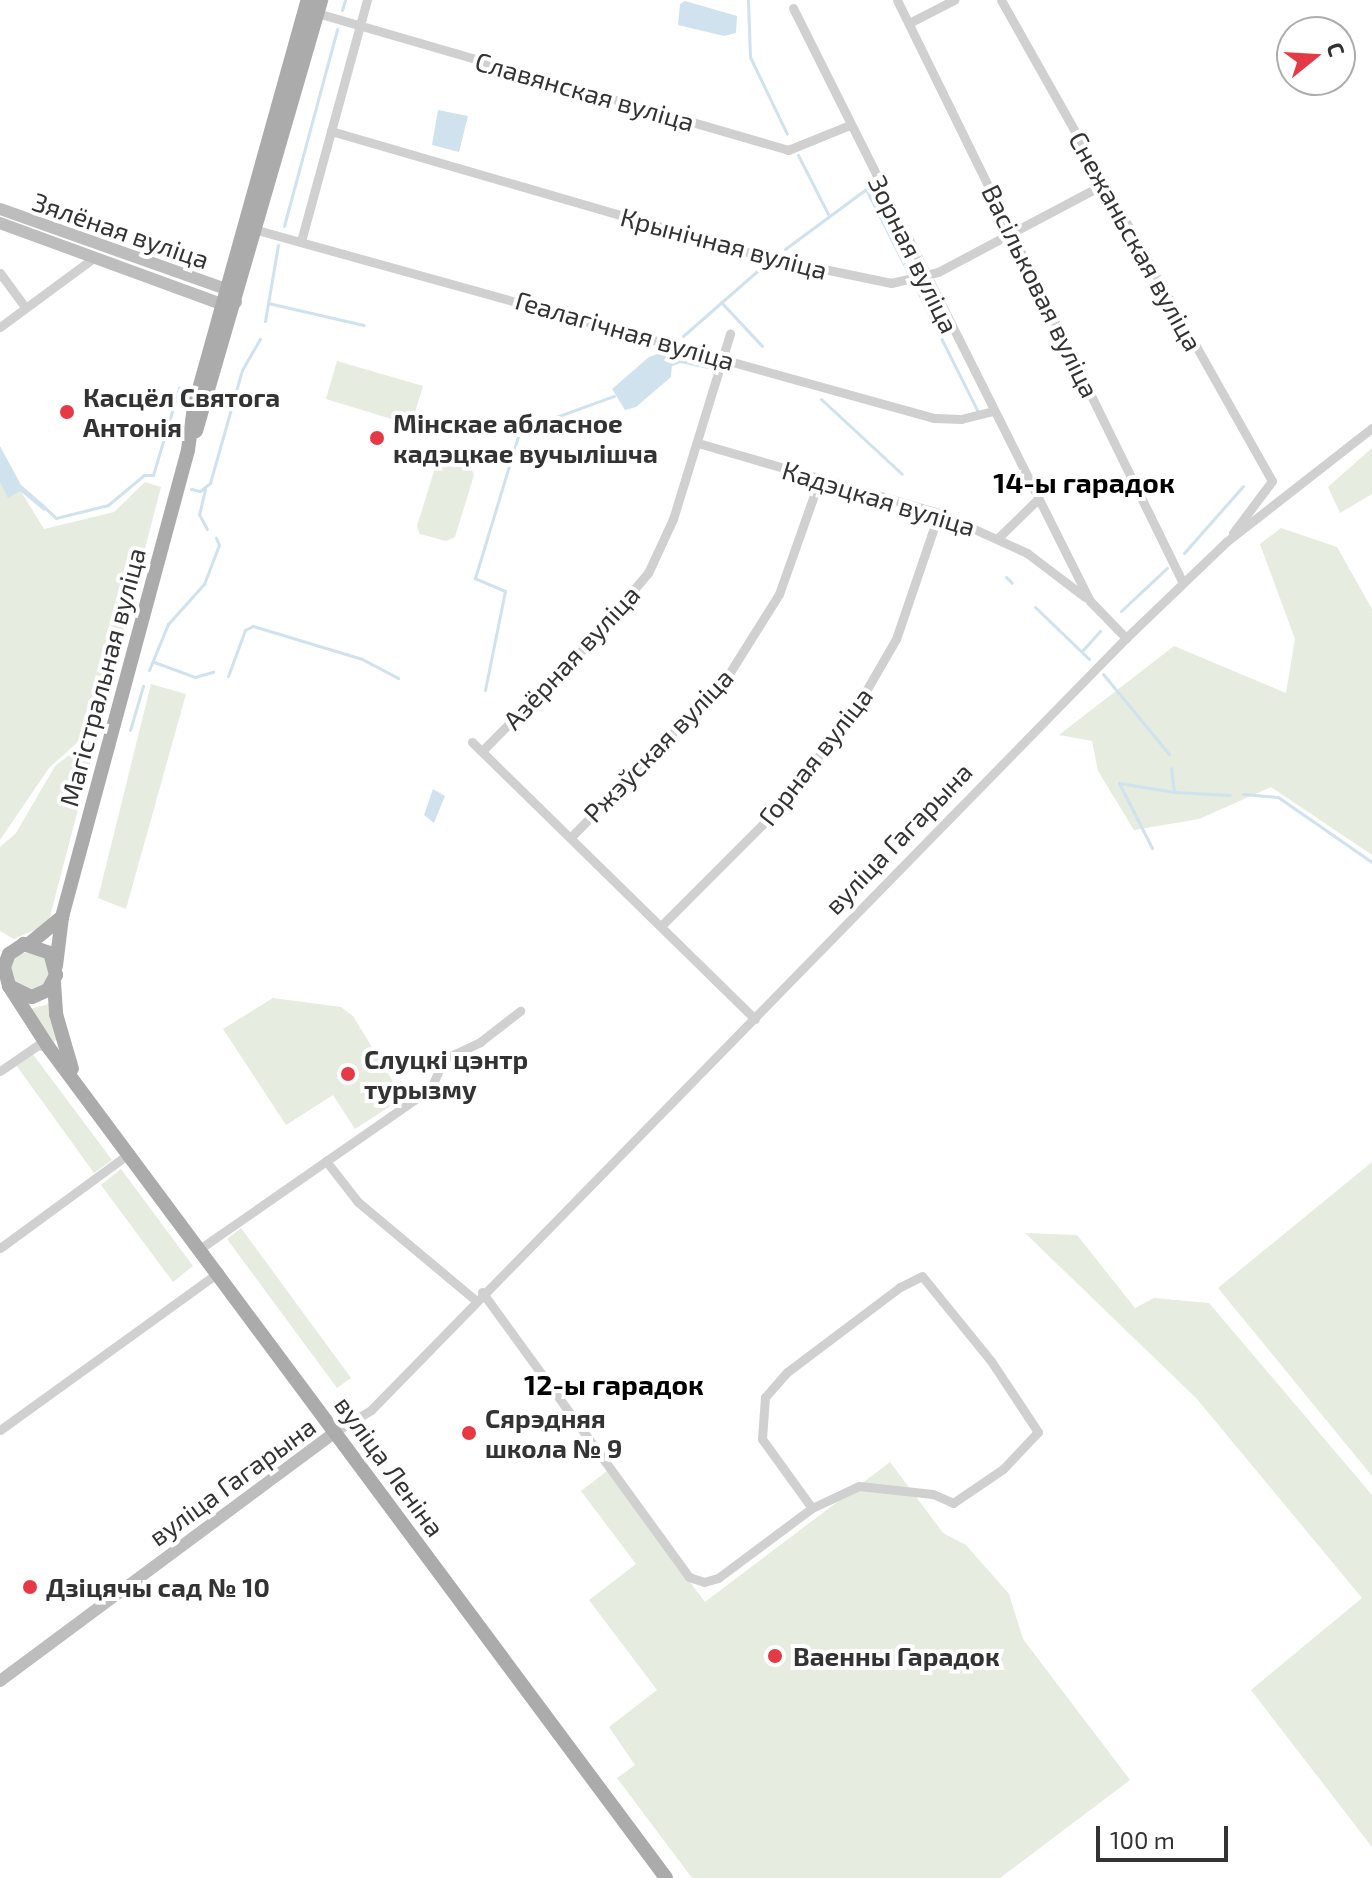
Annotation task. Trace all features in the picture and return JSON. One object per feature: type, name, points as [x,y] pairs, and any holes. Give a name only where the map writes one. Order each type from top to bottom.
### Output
[{"type":"main road","name":"Магістральная вуліца","points":[[230,299],[308,0]]},
{"type":"main road","name":"Магістральная вуліца","points":[[56,967],[62,917],[188,450],[194,407],[257,230],[319,6]]},
{"type":"main road","points":[[24,945],[50,953],[56,967],[54,983],[32,997],[5,980],[5,960],[24,945],[62,917]]},
{"type":"main road","name":"вуліца Леніна","points":[[5,980],[666,1878]]},
{"type":"main road","name":"вуліца Леніна","points":[[54,983],[56,1046]]},
{"type":"street","points":[[301,241],[367,0]]},
{"type":"street","name":"Васільковая вуліца","points":[[897,0],[1183,583]]},
{"type":"street","points":[[909,23],[954,0]]},
{"type":"street","name":"Снежаньская вуліца","points":[[1001,0],[1272,481],[1226,542]]},
{"type":"street","name":"Славянская вуліца","points":[[319,6],[360,25],[788,150],[850,125]]},
{"type":"street","name":"Зорная вуліца","points":[[793,8],[992,411],[1090,601],[1126,638]]},
{"type":"street","name":"Крынічная вуліца","points":[[331,131],[761,256],[868,281],[910,283],[1104,184]]},
{"type":"street","name":"Зялёная вуліца","points":[[0,209],[230,299]]},
{"type":"street","name":"Зялёная вуліца","points":[[0,223],[91,260],[230,299]]},
{"type":"street","name":"Геалагічная вуліца","points":[[257,230],[724,357],[934,418],[961,419],[992,411]]},
{"type":"street","points":[[0,327],[91,260]]},
{"type":"street","points":[[0,273],[25,307]]},
{"type":"street","name":"Азёрная вуліца","points":[[483,750],[586,646],[648,573],[663,547],[730,334]]},
{"type":"street","name":"вуліца Гагарына","points":[[0,1681],[335,1432],[371,1410],[478,1296],[755,1019],[1126,638],[1226,542],[1372,428]]},
{"type":"street","name":"Кадэцкая вуліца","points":[[698,443],[939,513],[999,537],[1090,601]]},
{"type":"street","name":"Ржэўская вуліца","points":[[571,837],[727,677],[779,594],[820,478]]},
{"type":"street","points":[[999,537],[1038,499]]},
{"type":"street","name":"Горная вуліца","points":[[661,926],[765,822],[852,715],[896,639],[939,513]]},
{"type":"street","points":[[472,742],[755,1019]]},
{"type":"street","points":[[0,948],[24,945]]},
{"type":"street","points":[[201,1248],[431,1088],[444,1059],[480,1042],[520,1011]]},
{"type":"street","points":[[0,1071],[38,1045],[56,1046]]},
{"type":"street","points":[[0,1248],[130,1153]]},
{"type":"street","points":[[326,1161],[358,1202],[478,1296],[689,1577],[704,1582],[718,1578],[812,1508],[859,1486],[933,1494],[953,1503],[1003,1469],[1038,1432],[991,1361],[922,1276],[900,1287],[787,1372],[765,1397],[762,1439],[812,1508]]},
{"type":"street","points":[[0,1430],[219,1272]]},
{"type":"shaded area","points":[[337,361],[423,386],[411,425],[326,399]]},
{"type":"shaded area","points":[[1372,448],[1372,494],[1340,513],[1328,487]]},
{"type":"shaded area","points":[[0,457],[44,529],[114,512],[145,482],[161,487],[100,722],[49,768],[0,840]]},
{"type":"shaded area","points":[[444,459],[471,468],[474,475],[455,537],[446,541],[420,534],[417,526],[436,465]]},
{"type":"shaded area","points":[[1281,528],[1337,547],[1372,609],[1372,855],[1271,787],[1199,819],[1134,830],[1098,771],[1092,741],[1059,735],[1174,646],[1286,693],[1295,639],[1260,544]]},
{"type":"shaded area","points":[[151,684],[186,694],[126,909],[98,898]]},
{"type":"shaded area","points":[[98,733],[48,924],[14,939],[0,931],[0,847],[16,833],[55,766]]},
{"type":"shaded area","points":[[30,952],[43,958],[49,971],[43,984],[30,990],[17,984],[11,971],[17,958]]},
{"type":"shaded area","points":[[273,998],[341,1007],[353,1016],[403,1098],[355,1129],[333,1095],[286,1125],[223,1029]]},
{"type":"shaded area","points":[[52,1003],[56,1039],[53,1045],[30,1009]]},
{"type":"shaded area","points":[[32,1053],[112,1160],[94,1173],[16,1065]]},
{"type":"shaded area","points":[[1372,1162],[1372,1476],[1218,1288]]},
{"type":"shaded area","points":[[121,1169],[193,1266],[173,1282],[101,1185]]},
{"type":"shaded area","points":[[241,1228],[351,1378],[337,1388],[227,1239]]},
{"type":"shaded area","points":[[1025,1233],[1077,1235],[1135,1308],[1154,1298],[1209,1303],[1372,1495],[1372,1847],[1251,1690],[1362,1598],[1197,1399]]},
{"type":"shaded area","points":[[890,1462],[943,1533],[966,1545],[1009,1594],[1023,1639],[1130,1780],[1000,1878],[692,1878],[617,1778],[635,1765],[609,1727],[657,1690],[589,1600],[636,1564],[581,1491],[607,1471],[705,1602]]},
{"type":"water","points":[[685,1],[737,16],[736,33],[724,36],[678,25],[680,4]]},
{"type":"water","points":[[438,110],[468,116],[459,152],[432,145]]},
{"type":"water","points":[[663,352],[672,364],[671,377],[636,407],[625,410],[612,389],[649,357]]},
{"type":"water","points":[[0,446],[21,485],[48,508],[44,511],[20,491],[8,498],[0,482]]},
{"type":"water","points":[[433,789],[445,796],[434,823],[424,815]]},
{"type":"waterway","points":[[342,10],[345,0]]},
{"type":"waterway","points":[[748,0],[750,57],[787,134]]},
{"type":"waterway","points":[[284,226],[337,29]]},
{"type":"waterway","points":[[798,155],[828,214]]},
{"type":"waterway","points":[[785,249],[866,189],[909,274]]},
{"type":"waterway","points":[[265,321],[278,245]]},
{"type":"waterway","points":[[683,336],[763,266]]},
{"type":"waterway","points":[[917,290],[977,410]]},
{"type":"waterway","points":[[721,302],[762,346]]},
{"type":"waterway","points":[[268,303],[363,325]]},
{"type":"waterway","points":[[191,489],[200,491],[210,483],[242,370],[260,339]]},
{"type":"waterway","points":[[669,365],[680,361],[708,367]]},
{"type":"waterway","points":[[44,507],[56,518],[108,505],[144,475],[153,475],[179,388]]},
{"type":"waterway","points":[[485,690],[505,591],[475,578],[520,430],[614,396]]},
{"type":"waterway","points":[[821,399],[902,474]]},
{"type":"waterway","points":[[1184,553],[1243,486]]},
{"type":"waterway","points":[[205,489],[199,514],[207,529]]},
{"type":"waterway","points":[[149,670],[168,624],[204,584],[219,545],[216,538]]},
{"type":"waterway","points":[[1121,611],[1167,568]]},
{"type":"waterway","points":[[1006,577],[1012,583]]},
{"type":"waterway","points":[[1035,607],[1089,659]]},
{"type":"waterway","points":[[228,676],[245,630],[253,626],[362,659],[398,678]]},
{"type":"waterway","points":[[1082,651],[1100,631]]},
{"type":"waterway","points":[[154,662],[195,677],[213,672]]},
{"type":"waterway","points":[[1103,674],[1169,754]]},
{"type":"waterway","points":[[130,730],[143,686]]},
{"type":"waterway","points":[[1152,848],[1119,783],[1174,792],[1171,768]]},
{"type":"waterway","points":[[1174,792],[1230,795]]},
{"type":"waterway","points":[[1243,794],[1278,797],[1372,862]]},
{"type":"place","name":"Касцёл Святога Антонія","points":[[67,412]]},
{"type":"place","name":"Мінскае абласное кадэцкае вучылішча","points":[[377,438]]},
{"type":"place","name":"Слуцкі цэнтр турызму","points":[[348,1074]]},
{"type":"place","name":"Сярэдняя школа № 9","points":[[469,1433]]},
{"type":"place","name":"Дзіцячы сад № 10","points":[[30,1587]]},
{"type":"place","name":"Ваенны Гарадок","points":[[775,1656]]},
{"type":"district","name":"14-ы гарадок","points":[[1084,482]]},
{"type":"district","name":"12-ы гарадок","points":[[614,1384]]}]
